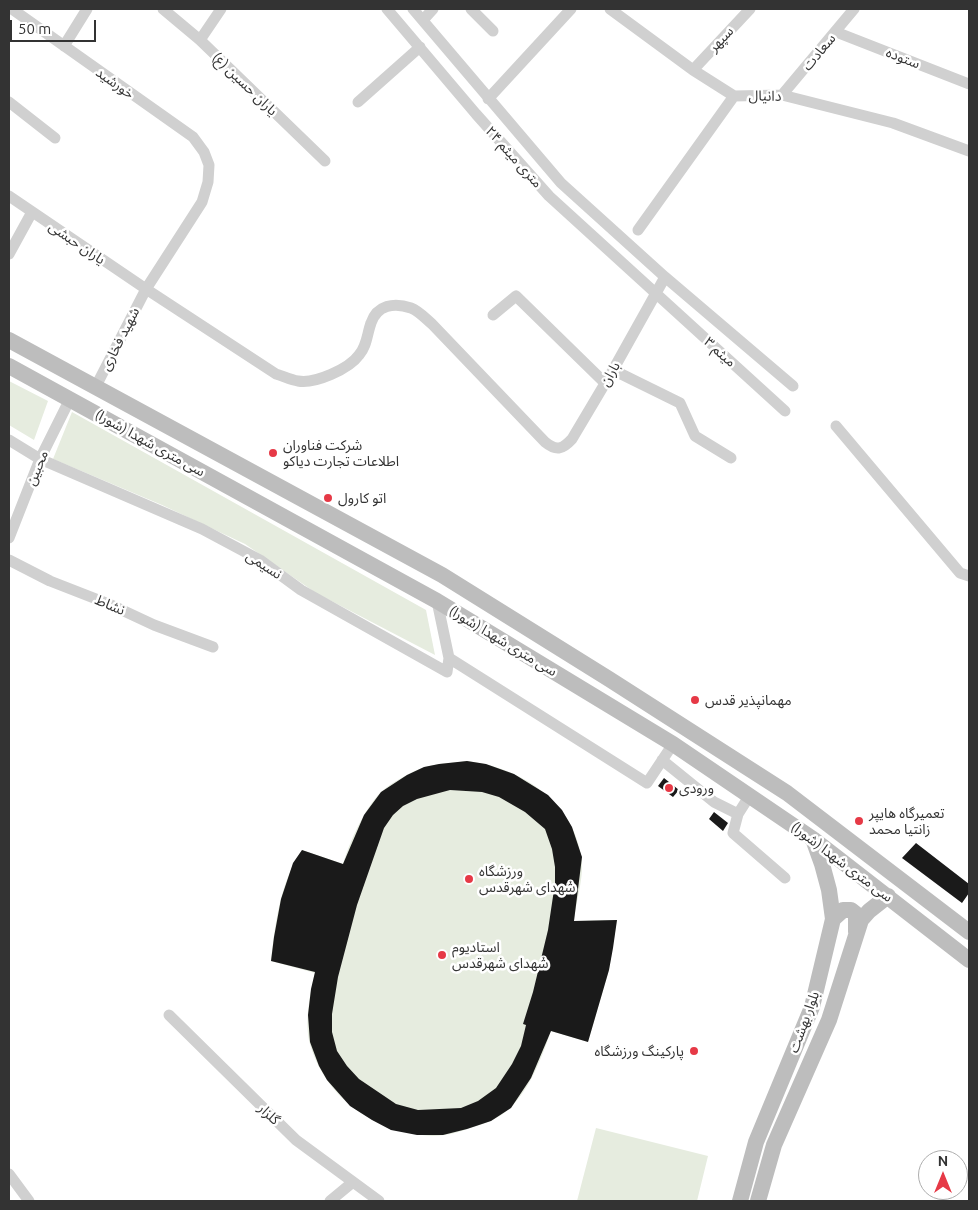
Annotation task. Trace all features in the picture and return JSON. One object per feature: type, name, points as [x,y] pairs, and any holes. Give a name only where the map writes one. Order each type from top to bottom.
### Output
[{"type":"main road","name":"سی متری شهدا (شورا)","points":[[9,340],[442,575],[609,678],[787,793],[969,932]]},
{"type":"main road","name":"سی متری شهدا (شورا)","points":[[9,366],[437,600],[673,744],[813,839],[969,960]]},
{"type":"main road","points":[[437,600],[442,575]]},
{"type":"main road","name":"بلوار بهشت","points":[[740,1201],[758,1137],[812,1007],[833,919],[829,890],[813,839]]},
{"type":"main road","name":"بلوار بهشت","points":[[758,1201],[774,1145],[829,1020],[861,920],[868,911],[888,896]]},
{"type":"main road","points":[[833,919],[843,910],[851,910],[856,914],[856,932]]},
{"type":"main road","points":[[758,1137],[774,1145]]},
{"type":"street","name":"خورشید","points":[[12,9],[193,137],[204,152],[209,165]]},
{"type":"street","points":[[64,46],[87,9]]},
{"type":"street","name":"یاران حسین (ع)","points":[[163,9],[200,40],[325,161]]},
{"type":"street","points":[[200,40],[220,9]]},
{"type":"street","name":"۲۴ متری میثم","points":[[387,9],[476,114],[550,196],[655,293]]},
{"type":"street","name":"۲۴ متری میثم","points":[[413,9],[561,183],[664,277]]},
{"type":"street","points":[[423,20],[432,9]]},
{"type":"street","points":[[471,9],[493,30]]},
{"type":"street","points":[[488,99],[571,9]]},
{"type":"street","name":"دانیال","points":[[610,9],[692,70],[734,96],[782,95],[893,123],[969,151]]},
{"type":"street","name":"سپهر","points":[[692,70],[750,9]]},
{"type":"street","name":"سعادت","points":[[782,95],[854,9]]},
{"type":"street","name":"ستوده","points":[[836,32],[969,84]]},
{"type":"street","points":[[358,102],[420,47]]},
{"type":"street","points":[[638,230],[734,96]]},
{"type":"street","points":[[9,102],[55,138]]},
{"type":"street","name":"شهید فخاری","points":[[95,388],[146,290],[202,202],[208,182],[209,165]]},
{"type":"street","points":[[550,196],[561,183]]},
{"type":"street","name":"یاران حبشی","points":[[9,196],[146,290],[276,374],[300,382],[336,373],[359,356],[365,345],[370,323],[376,313],[384,306],[395,304],[412,309],[432,324],[545,442],[558,448]]},
{"type":"street","points":[[9,254],[32,212]]},
{"type":"street","name":"باران","points":[[558,448],[565,447],[572,439],[613,370],[664,277]]},
{"type":"street","name":"میثم ۳","points":[[664,277],[793,386]]},
{"type":"street","name":"میثم ۳","points":[[655,293],[785,410]]},
{"type":"street","points":[[493,315],[516,296],[605,383]]},
{"type":"street","points":[[613,370],[680,403],[695,436],[730,458]]},
{"type":"street","name":"محبین","points":[[9,538],[40,459],[70,399]]},
{"type":"street","points":[[836,426],[960,573],[969,576]]},
{"type":"street","name":"نسیمی","points":[[9,440],[40,459],[202,529],[260,560],[301,590],[447,672],[449,658]]},
{"type":"street","name":"نشاط","points":[[9,560],[50,581],[109,604],[154,625],[213,647]]},
{"type":"street","points":[[437,600],[449,658],[648,783],[673,744]]},
{"type":"street","points":[[662,760],[714,802],[738,814]]},
{"type":"street","points":[[750,795],[738,814],[733,832],[785,878]]},
{"type":"street","name":"گلزار","points":[[168,1015],[296,1140],[379,1201]]},
{"type":"street","points":[[9,1174],[29,1201]]},
{"type":"street","points":[[330,1201],[353,1182]]},
{"type":"shaded area","points":[[9,381],[48,401],[34,440],[9,425]]},
{"type":"shaded area","points":[[72,412],[426,610],[435,655],[316,593],[245,544],[162,505],[53,459]]},
{"type":"shaded area","name":"استادیوم شهدای شهرقدس","points":[[467,761],[505,770],[524,779],[555,803],[567,818],[576,835],[581,855],[581,880],[574,921],[617,920],[609,970],[588,1042],[551,1031],[539,1062],[524,1092],[506,1112],[481,1125],[447,1135],[425,1135],[407,1132],[371,1119],[341,1097],[325,1078],[314,1056],[308,1036],[308,1008],[315,973],[271,961],[274,933],[288,876],[302,850],[343,864],[349,845],[363,816],[385,788],[425,767]]},
{"type":"shaded area","points":[[596,1128],[708,1156],[697,1201],[577,1201]]},
{"type":"building","points":[[467,761],[486,764],[514,774],[548,795],[562,810],[572,827],[582,857],[574,921],[617,920],[609,970],[588,1042],[551,1031],[531,1078],[511,1108],[491,1121],[467,1129],[443,1135],[417,1135],[391,1130],[372,1120],[350,1106],[327,1080],[319,1066],[310,1042],[308,1015],[315,972],[271,961],[281,899],[293,863],[302,850],[343,864],[364,815],[381,792],[407,775],[424,767]],"holes":[[[450,790],[482,792],[499,797],[525,812],[545,829],[552,849],[555,867],[555,883],[548,930],[523,1024],[526,1025],[521,1046],[496,1088],[478,1101],[461,1108],[418,1110],[396,1104],[359,1079],[337,1051],[332,1032],[332,1014],[338,977],[357,905],[384,828],[393,815],[403,806],[417,799]]]},
{"type":"building","name":"ورودی","points":[[664,778],[679,790],[673,797],[658,786]]},
{"type":"building","name":"ورودی","points":[[714,812],[728,823],[723,831],[709,819]]},
{"type":"building","points":[[916,843],[969,884],[969,893],[962,903],[902,858]]},
{"type":"place","name":"شرکت فناوران اطلاعات تجارت دیاکو","points":[[273,453]]},
{"type":"place","name":"اتو کارول","points":[[328,498]]},
{"type":"place","name":"مهمانپذیر قدس","points":[[695,700]]},
{"type":"place","name":"ورودی","points":[[669,788]]},
{"type":"place","name":"تعمیرگاه هایپر زانتیا محمد","points":[[859,821]]},
{"type":"place","name":"ورزشگاه شهدای شهرقدس","points":[[469,879]]},
{"type":"place","name":"استادیوم شهدای شهرقدس","points":[[442,955]]},
{"type":"place","name":"پارکینگ ورزشگاه","points":[[694,1051]]}]
